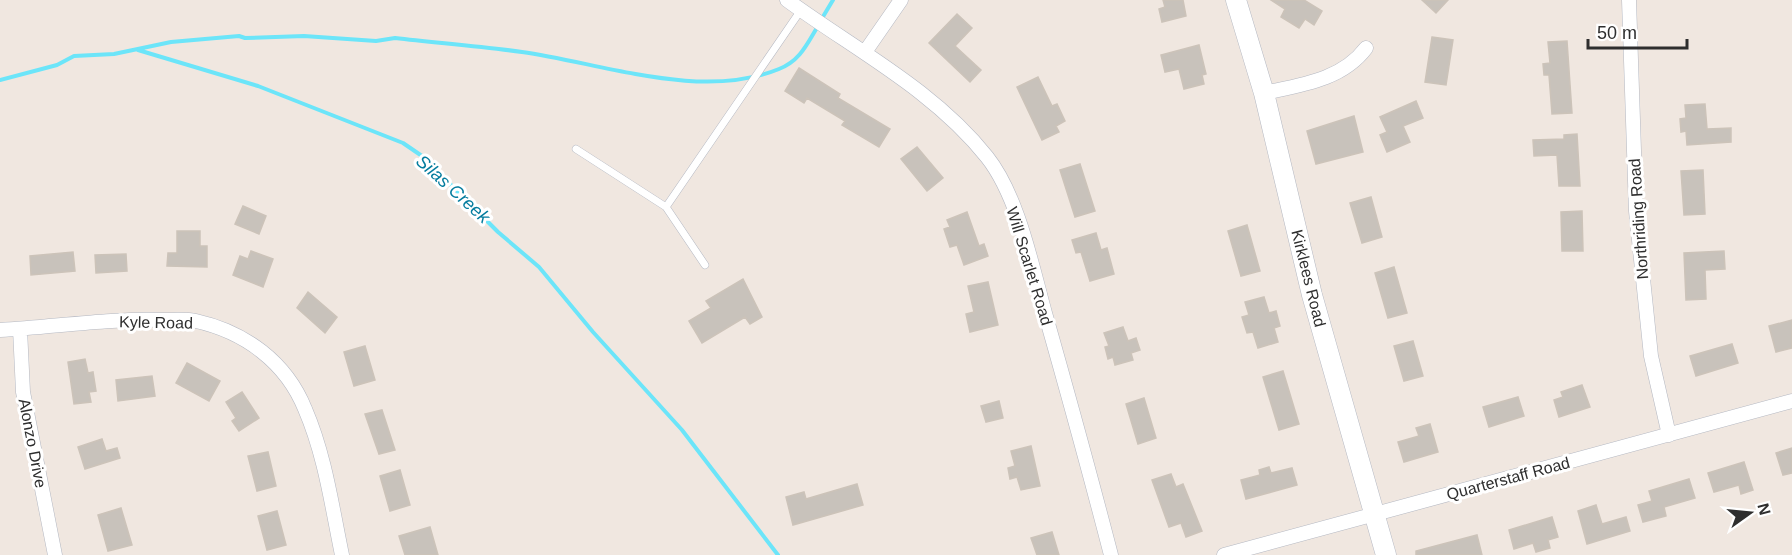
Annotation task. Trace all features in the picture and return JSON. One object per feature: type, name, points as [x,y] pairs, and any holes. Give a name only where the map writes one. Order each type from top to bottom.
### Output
[{"type":"street","name":"Will Scarlet Road","points":[[787,0],[865,52],[954,120],[988,158],[1018,216],[1111,555]]},
{"type":"street","points":[[865,52],[901,0]]},
{"type":"street","name":"Kirklees Road","points":[[1236,0],[1264,93],[1312,295],[1386,555]]},
{"type":"street","name":"Northriding Road","points":[[1629,0],[1636,211],[1651,356],[1669,435]]},
{"type":"street","points":[[1264,93],[1335,74],[1359,58],[1366,48]]},
{"type":"street","name":"Kyle Road","points":[[0,330],[141,319],[195,321],[246,339],[266,353],[286,376],[305,407],[317,441],[342,555]]},
{"type":"street","name":"Alonzo Drive","points":[[20,329],[23,392],[55,555]]},
{"type":"street","name":"Quarterstaff Road","points":[[1224,555],[1792,401]]},
{"type":"lane","points":[[666,207],[801,10]]},
{"type":"lane","points":[[576,149],[666,207],[705,265]]},
{"type":"building","points":[[1163,0],[1183,0],[1186,16],[1162,22],[1159,9],[1165,7]]},
{"type":"building","points":[[1271,0],[1304,0],[1322,11],[1314,25],[1305,19],[1299,28],[1281,17],[1285,9]]},
{"type":"building","points":[[1422,0],[1448,0],[1436,13]]},
{"type":"building","points":[[957,14],[972,28],[955,46],[981,70],[970,82],[929,43]]},
{"type":"building","points":[[1432,37],[1453,40],[1446,85],[1425,82]]},
{"type":"building","points":[[1567,41],[1572,113],[1552,114],[1549,75],[1544,75],[1543,64],[1550,63],[1548,42]]},
{"type":"building","points":[[1199,45],[1206,74],[1202,75],[1204,84],[1184,89],[1179,69],[1165,72],[1161,55]]},
{"type":"building","points":[[799,68],[840,94],[838,98],[890,129],[879,147],[842,125],[845,121],[807,98],[804,103],[785,91]]},
{"type":"building","points":[[1038,77],[1052,106],[1057,104],[1065,121],[1056,126],[1059,132],[1042,140],[1017,87]]},
{"type":"building","points":[[1416,101],[1423,118],[1403,126],[1410,142],[1387,152],[1380,135],[1387,132],[1380,117]]},
{"type":"building","points":[[1705,104],[1707,129],[1731,128],[1731,142],[1687,145],[1686,131],[1681,132],[1680,119],[1686,118],[1685,105]]},
{"type":"building","points":[[1354,116],[1363,152],[1316,164],[1307,131]]},
{"type":"building","points":[[1577,134],[1580,186],[1559,186],[1557,155],[1534,156],[1533,140],[1564,139],[1564,135]]},
{"type":"building","points":[[917,147],[943,178],[927,191],[901,159]]},
{"type":"building","points":[[1080,164],[1095,211],[1075,217],[1060,170]]},
{"type":"building","points":[[1703,170],[1705,214],[1684,215],[1681,171]]},
{"type":"building","points":[[1371,197],[1382,237],[1362,243],[1350,203]]},
{"type":"building","points":[[243,206],[266,216],[259,234],[235,224]]},
{"type":"building","points":[[1582,211],[1583,251],[1562,251],[1561,212]]},
{"type":"building","points":[[967,212],[979,246],[984,244],[988,256],[964,265],[957,245],[950,247],[944,229],[950,227],[947,220]]},
{"type":"building","points":[[1247,225],[1260,271],[1241,276],[1228,231]]},
{"type":"building","points":[[177,231],[200,231],[200,246],[207,246],[207,267],[167,266],[168,253],[177,253]]},
{"type":"building","points":[[1096,233],[1101,250],[1107,248],[1114,274],[1090,281],[1081,252],[1076,253],[1072,240]]},
{"type":"building","points":[[251,251],[273,259],[263,287],[233,275],[240,256],[248,259]]},
{"type":"building","points":[[1724,251],[1725,269],[1705,270],[1706,299],[1686,300],[1684,253]]},
{"type":"building","points":[[73,252],[75,271],[31,275],[30,256]]},
{"type":"building","points":[[126,254],[127,271],[96,273],[95,255]]},
{"type":"building","points":[[1394,267],[1407,313],[1388,318],[1375,273]]},
{"type":"building","points":[[743,279],[762,317],[750,324],[745,317],[702,343],[689,321],[711,308],[706,301]]},
{"type":"building","points":[[988,282],[998,325],[970,332],[966,314],[974,312],[968,286]]},
{"type":"building","points":[[308,292],[337,317],[325,333],[297,308]]},
{"type":"building","points":[[1264,297],[1269,313],[1276,311],[1280,326],[1274,328],[1278,342],[1258,348],[1253,332],[1247,333],[1242,317],[1249,315],[1245,302]]},
{"type":"building","points":[[1792,320],[1792,348],[1776,352],[1769,326]]},
{"type":"building","points":[[1123,327],[1128,341],[1136,338],[1140,350],[1131,353],[1133,360],[1115,365],[1113,357],[1108,359],[1105,347],[1109,346],[1104,333]]},
{"type":"building","points":[[1413,341],[1423,376],[1404,381],[1394,346]]},
{"type":"building","points":[[1732,344],[1738,363],[1696,376],[1690,356]]},
{"type":"building","points":[[365,346],[375,380],[354,386],[344,352]]},
{"type":"building","points":[[85,359],[88,373],[93,372],[96,391],[89,392],[91,402],[74,404],[68,362]]},
{"type":"building","points":[[187,363],[220,381],[209,401],[176,383]]},
{"type":"building","points":[[1283,371],[1299,424],[1279,430],[1263,377]]},
{"type":"building","points":[[152,376],[155,396],[118,401],[116,380]]},
{"type":"building","points":[[1582,385],[1590,407],[1559,417],[1554,400],[1563,397],[1561,392]]},
{"type":"building","points":[[242,392],[259,418],[239,431],[232,421],[236,418],[226,402]]},
{"type":"building","points":[[1518,397],[1524,416],[1489,427],[1483,407]]},
{"type":"building","points":[[1144,398],[1156,438],[1138,444],[1126,404]]},
{"type":"building","points":[[999,401],[1003,418],[986,422],[981,406]]},
{"type":"building","points":[[382,410],[395,450],[379,454],[365,414]]},
{"type":"building","points":[[1430,424],[1438,452],[1404,462],[1398,442],[1419,436],[1416,428]]},
{"type":"building","points":[[102,439],[106,451],[117,448],[120,458],[85,469],[78,447]]},
{"type":"building","points":[[1031,446],[1040,486],[1021,490],[1017,477],[1010,479],[1008,468],[1015,466],[1011,451]]},
{"type":"building","points":[[1792,448],[1792,473],[1783,475],[1776,453]]},
{"type":"building","points":[[268,452],[276,486],[257,491],[248,456]]},
{"type":"building","points":[[1744,462],[1753,490],[1741,494],[1739,485],[1714,492],[1708,473]]},
{"type":"building","points":[[1269,467],[1271,473],[1292,468],[1297,485],[1246,499],[1241,480],[1260,475],[1259,470]]},
{"type":"building","points":[[400,470],[410,505],[390,511],[380,476]]},
{"type":"building","points":[[1171,474],[1176,487],[1183,484],[1202,531],[1186,537],[1181,523],[1169,527],[1152,480]]},
{"type":"building","points":[[1689,479],[1695,498],[1664,507],[1666,516],[1643,522],[1638,505],[1652,501],[1649,491]]},
{"type":"building","points":[[857,484],[863,505],[793,525],[786,497],[804,492],[806,499]]},
{"type":"building","points":[[1596,505],[1602,524],[1626,517],[1630,531],[1587,544],[1578,511]]},
{"type":"building","points":[[121,508],[132,545],[108,551],[98,515]]},
{"type":"building","points":[[277,511],[286,545],[267,550],[258,516]]},
{"type":"building","points":[[1552,517],[1558,537],[1548,540],[1550,548],[1536,552],[1533,543],[1514,549],[1509,530]]},
{"type":"building","points":[[430,527],[438,555],[405,555],[399,536]]},
{"type":"building","points":[[1052,532],[1059,555],[1037,555],[1031,538]]},
{"type":"building","points":[[1477,535],[1482,555],[1416,555],[1416,551]]},
{"type":"waterway","points":[[821,20],[833,0]]},
{"type":"waterway","points":[[0,80],[57,65],[74,56],[114,54],[171,42],[239,36],[245,38],[304,36],[376,41],[395,38],[490,48],[553,57],[651,77],[684,81],[717,81],[749,78],[786,66],[802,51],[818,26]]},
{"type":"waterway","name":"Silas Creek","points":[[138,50],[258,86],[403,143],[422,156],[498,232],[539,267],[593,332],[682,430],[778,555]]}]
